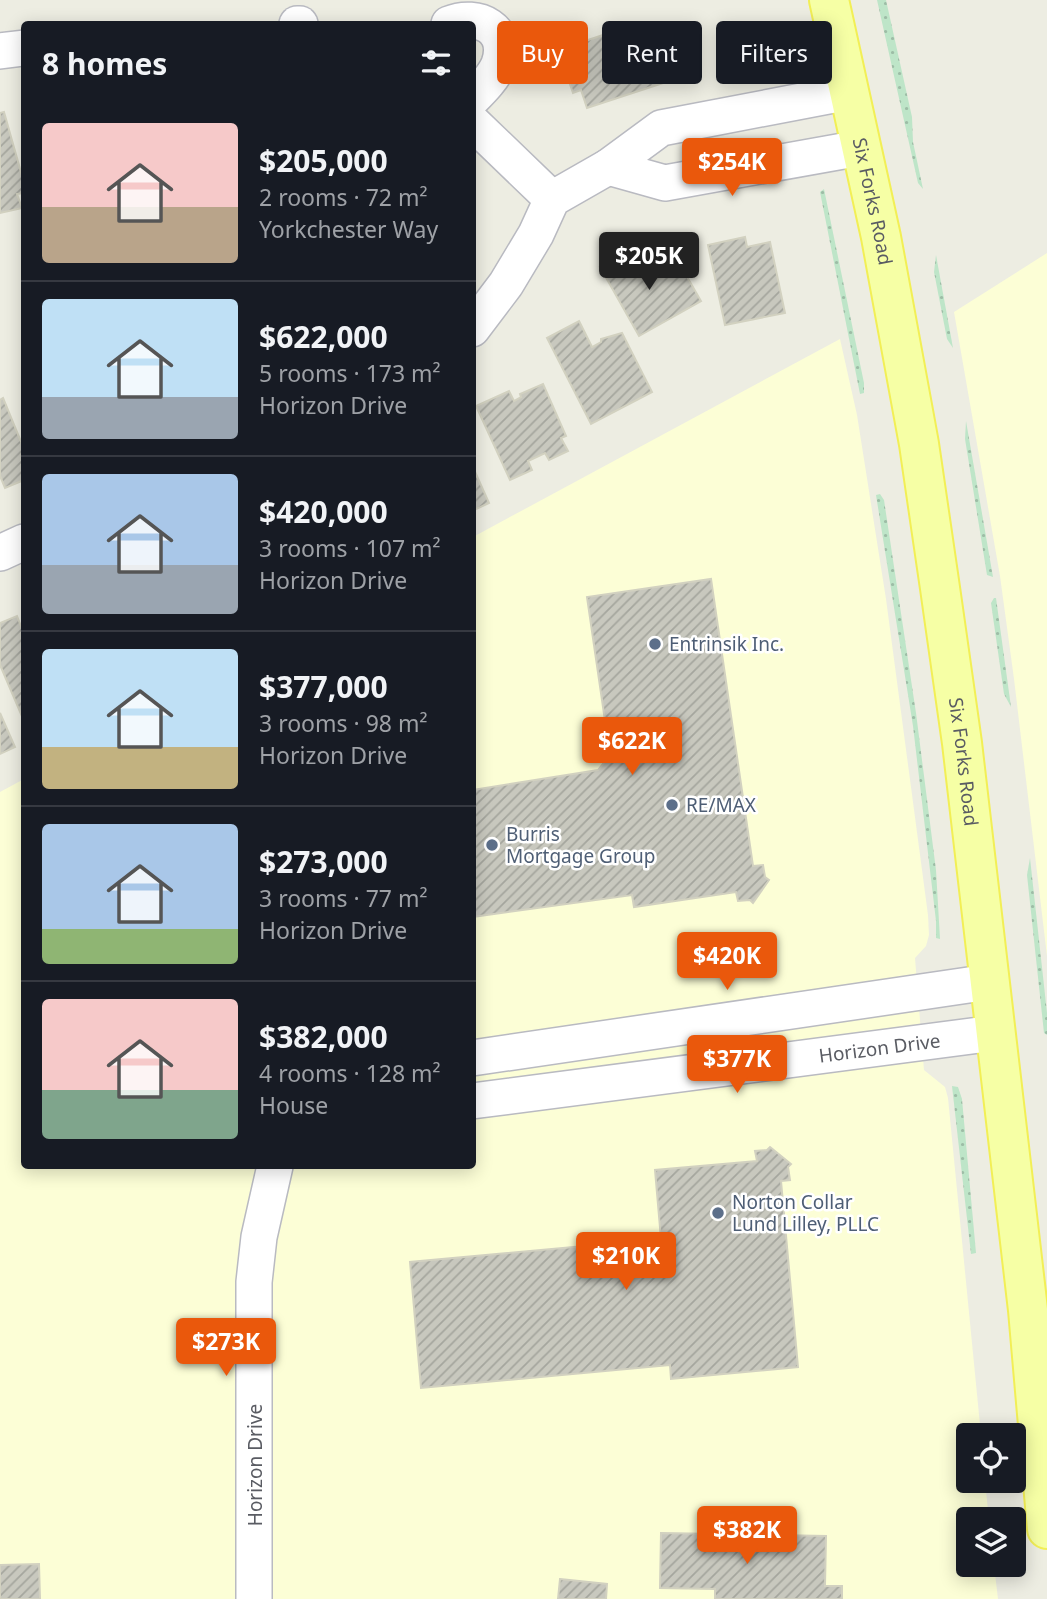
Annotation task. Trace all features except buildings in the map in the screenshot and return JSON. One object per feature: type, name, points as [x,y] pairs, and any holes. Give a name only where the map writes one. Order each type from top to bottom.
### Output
[{"type":"main road","name":"Six Forks Road","points":[[829,0],[881,237],[919,444],[962,743],[995,1033],[1038,1310],[1047,1529]]},
{"type":"street","points":[[460,21],[467,19],[485,22],[501,42],[502,53],[495,73],[476,94]]},
{"type":"street","points":[[0,51],[21,48]]},
{"type":"street","points":[[476,324],[506,284],[536,234],[552,200],[608,167],[661,128],[849,92]]},
{"type":"street","points":[[476,126],[552,200]]},
{"type":"street","points":[[608,167],[665,183],[860,148]]},
{"type":"street","points":[[0,553],[21,543]]},
{"type":"street","points":[[476,1057],[989,982]]},
{"type":"street","name":"Horizon Drive","points":[[476,1100],[995,1033]]},
{"type":"street","name":"Horizon Drive","points":[[254,1599],[254,1282],[259,1237],[274,1169]]},
{"type":"shaded area","points":[[877,0],[886,0],[912,117],[913,142],[923,189],[918,183]]},
{"type":"shaded area","points":[[824,189],[864,383],[864,393],[860,394],[820,192]]},
{"type":"shaded area","points":[[1047,253],[1047,956],[1000,576],[954,312]]},
{"type":"shaded area","points":[[936,255],[953,348],[947,339],[934,272]]},
{"type":"shaded area","points":[[840,339],[857,415],[886,599],[928,915],[929,935],[926,946],[915,958],[924,1070],[945,1087],[948,1098],[980,1423],[956,1423],[956,1493],[986,1493],[988,1507],[956,1507],[956,1577],[995,1577],[998,1599],[0,1599],[0,792],[21,781],[21,1169],[476,1169],[476,535]]},
{"type":"shaded area","points":[[966,421],[993,577],[987,575],[965,439]]},
{"type":"shaded area","points":[[880,494],[884,500],[916,713],[936,870],[940,939],[936,938],[913,726],[876,495]]},
{"type":"shaded area","points":[[994,598],[1011,707],[1004,694],[991,603]]},
{"type":"shaded area","points":[[1030,858],[1047,1013],[1047,1035],[1044,1033],[1027,875]]},
{"type":"shaded area","points":[[952,1086],[958,1087],[962,1099],[976,1253],[971,1254]]},
{"type":"place","name":"Entrinsik Inc.","points":[[655,644]]},
{"type":"place","name":"RE/MAX","points":[[672,805]]},
{"type":"place","name":"Burris Mortgage Group","points":[[492,845]]},
{"type":"place","name":"Norton Collar Lund Lilley, PLLC","points":[[718,1213]]}]
